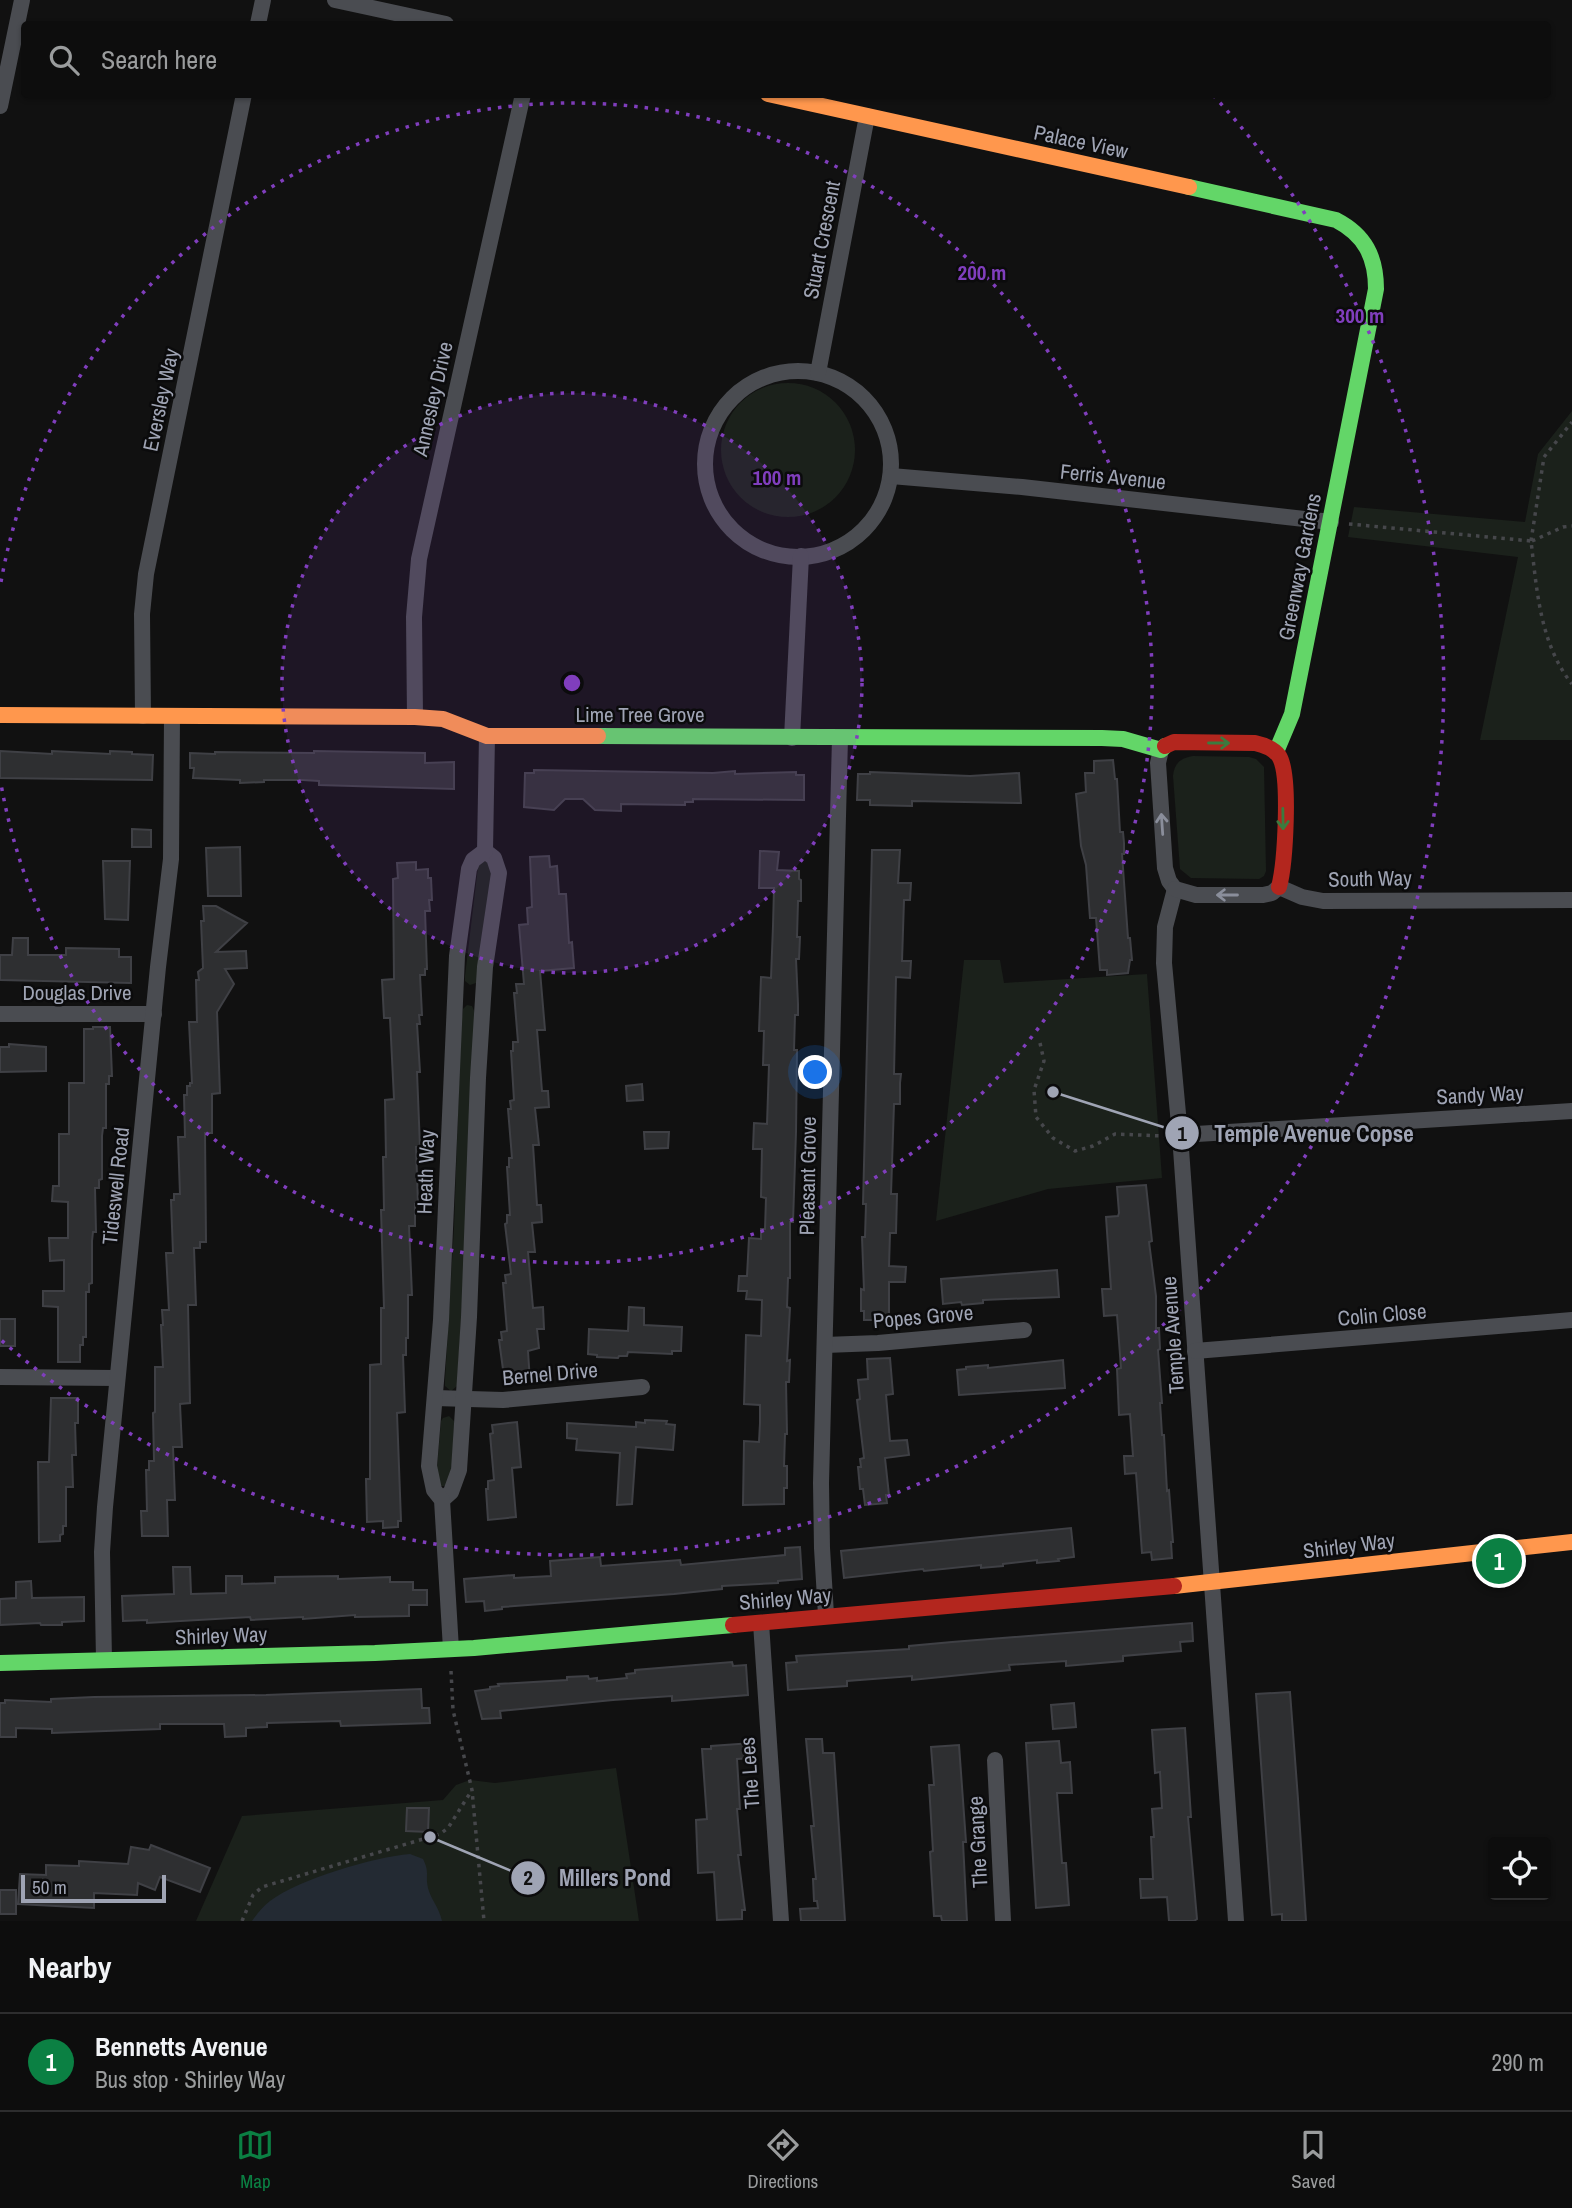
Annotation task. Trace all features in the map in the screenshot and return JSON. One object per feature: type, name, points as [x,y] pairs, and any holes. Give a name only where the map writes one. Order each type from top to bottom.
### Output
[{"type":"street","points":[[0,106],[22,0]]},
{"type":"street","points":[[259,21],[263,0]]},
{"type":"street","points":[[335,0],[432,21]]},
{"type":"street","name":"Eversley Way","points":[[143,716],[142,614],[146,574],[243,98]]},
{"type":"street","name":"Annesley Drive","points":[[415,717],[414,617],[419,559],[522,98]]},
{"type":"street","name":"Palace View","points":[[786,98],[1337,220],[1357,233],[1371,253]]},
{"type":"street","name":"Stuart Crescent","points":[[818,373],[867,116]]},
{"type":"street","name":"Greenway Gardens","points":[[1276,752],[1292,714],[1377,289],[1371,253]]},
{"type":"street","points":[[798,370],[818,373],[844,382],[866,399],[882,422],[891,449],[891,476],[879,511],[868,526],[854,538],[821,554],[783,555],[764,550],[747,541],[719,513],[706,476],[709,437],[728,402],[760,379],[798,370]]},
{"type":"street","name":"Ferris Avenue","points":[[891,476],[1022,487],[1331,522]]},
{"type":"street","points":[[792,738],[801,556]]},
{"type":"street","name":"Lime Tree Grove","points":[[0,715],[415,717],[443,719],[487,736],[1102,738],[1122,739],[1161,750],[1174,742],[1255,743],[1276,752]]},
{"type":"street","name":"Tideswell Road","points":[[104,1660],[102,1552],[117,1378],[171,859],[173,717]]},
{"type":"street","points":[[442,1500],[451,1492],[459,1470],[469,1317],[483,996],[488,940],[499,873],[494,858],[485,851],[487,736]]},
{"type":"street","name":"Pleasant Grove","points":[[826,1615],[821,1512],[840,738]]},
{"type":"street","points":[[1161,750],[1158,763],[1165,869],[1175,889],[1196,895],[1263,895],[1272,893],[1279,887],[1284,867],[1283,770],[1276,752]]},
{"type":"street","name":"Heath Way","points":[[451,1649],[442,1500],[434,1490],[429,1466],[442,1306],[455,994],[461,920],[469,869],[473,860],[485,851]]},
{"type":"street","name":"South Way","points":[[1279,887],[1302,897],[1323,901],[1572,900]]},
{"type":"street","name":"Temple Avenue","points":[[1175,889],[1169,906],[1163,944],[1180,1135],[1236,1921]]},
{"type":"street","points":[[455,994],[483,996]]},
{"type":"street","name":"Douglas Drive","points":[[0,1014],[154,1013]]},
{"type":"street","name":"Sandy Way","points":[[1180,1135],[1572,1111]]},
{"type":"street","name":"Colin Close","points":[[1195,1351],[1572,1320]]},
{"type":"street","name":"Popes Grove","points":[[825,1345],[878,1343],[1024,1329]]},
{"type":"street","points":[[0,1377],[117,1378]]},
{"type":"street","name":"Bernel Drive","points":[[435,1398],[503,1400],[642,1387]]},
{"type":"street","name":"Shirley Way","points":[[0,1663],[451,1649],[1211,1583],[1572,1542]]},
{"type":"street","name":"The Lees","points":[[761,1623],[781,1921]]},
{"type":"street","name":"The Grange","points":[[995,1760],[1003,1921]]},
{"type":"path","points":[[1572,422],[1544,457],[1531,541],[1539,613],[1561,670],[1572,684]]},
{"type":"path","points":[[1331,522],[1531,541],[1563,527],[1572,526]]},
{"type":"path","points":[[1040,1043],[1044,1061],[1034,1090],[1036,1116],[1053,1138],[1075,1151],[1093,1146],[1115,1134],[1180,1135]]},
{"type":"path","points":[[451,1649],[451,1695],[472,1790],[484,1921]]},
{"type":"path","points":[[242,1921],[253,1895],[261,1887],[440,1834],[448,1828],[472,1790]]},
{"type":"shaded area","points":[[788,383],[814,388],[835,403],[850,424],[855,450],[850,476],[835,497],[814,512],[788,517],[762,512],[741,497],[726,476],[721,450],[726,424],[741,403],[762,388]]},
{"type":"shaded area","points":[[1572,411],[1572,740],[1480,740],[1518,557],[1348,537],[1354,507],[1525,522],[1538,454]]},
{"type":"shaded area","points":[[1193,756],[1249,757],[1256,759],[1264,767],[1266,871],[1259,879],[1191,878],[1180,869],[1173,776],[1178,762]]},
{"type":"shaded area","points":[[488,861],[492,871],[477,979],[476,983],[470,985],[465,981],[465,976],[478,867],[479,863]]},
{"type":"shaded area","points":[[964,960],[1000,960],[1004,983],[1147,974],[1162,1178],[1048,1189],[936,1221]]},
{"type":"shaded area","points":[[467,1005],[472,1006],[475,1013],[466,1238],[457,1386],[451,1391],[445,1386],[445,1380],[454,1228],[461,1025],[463,1009]]},
{"type":"shaded area","points":[[449,1416],[454,1421],[452,1465],[447,1486],[441,1486],[437,1467],[441,1421]]},
{"type":"shaded area","points":[[616,1768],[639,1921],[196,1921],[242,1816],[443,1800],[456,1785],[470,1780],[495,1783]]},
{"type":"shaded area","points":[[410,1854],[423,1859],[428,1888],[442,1921],[252,1921],[270,1901],[299,1885],[358,1864]]},
{"type":"building","points":[[0,751],[110,754],[110,751],[153,755],[152,780],[0,778]]},
{"type":"building","points":[[190,753],[425,753],[425,763],[454,762],[454,789],[319,785],[319,781],[303,780],[240,783],[240,780],[193,778],[194,768],[190,768]]},
{"type":"building","points":[[1113,760],[1117,779],[1120,832],[1123,832],[1122,854],[1132,960],[1128,973],[1107,975],[1107,970],[1100,970],[1096,918],[1090,918],[1076,794],[1086,792],[1085,773],[1094,773],[1094,761]]},
{"type":"building","points":[[534,770],[713,773],[735,771],[735,774],[796,772],[796,775],[804,775],[804,800],[693,799],[693,802],[685,802],[685,805],[621,804],[621,811],[595,810],[583,799],[565,799],[554,810],[524,807],[525,773],[534,773]]},
{"type":"building","points":[[870,772],[970,776],[1019,773],[1021,803],[912,801],[912,806],[870,805],[870,800],[857,800],[858,774]]},
{"type":"building","points":[[132,829],[151,830],[151,847],[132,847]]},
{"type":"building","points":[[240,847],[241,896],[208,896],[206,848]]},
{"type":"building","points":[[872,850],[900,850],[898,883],[911,883],[910,900],[904,900],[902,961],[911,961],[910,978],[896,977],[894,1074],[901,1074],[900,1104],[894,1104],[891,1194],[897,1194],[896,1233],[890,1233],[889,1266],[906,1267],[905,1282],[889,1282],[889,1320],[864,1320],[864,1311],[861,1311],[861,1289],[864,1290],[862,1237],[865,1237],[866,1204],[863,1204]]},
{"type":"building","points":[[760,851],[779,852],[777,870],[799,871],[801,880],[797,937],[800,937],[799,959],[796,959],[798,1015],[795,1015],[794,1050],[797,1050],[796,1132],[787,1307],[790,1308],[787,1361],[790,1360],[789,1382],[786,1382],[787,1434],[784,1466],[787,1466],[787,1488],[784,1488],[784,1504],[743,1505],[744,1441],[759,1442],[760,1423],[760,1405],[744,1404],[746,1335],[761,1336],[762,1300],[746,1299],[747,1291],[738,1291],[739,1276],[747,1276],[749,1238],[761,1239],[761,1229],[765,1229],[766,1198],[761,1197],[762,1149],[753,1149],[754,1123],[767,1124],[769,1065],[763,1065],[764,1031],[759,1031],[761,977],[771,978],[774,888],[759,888]]},
{"type":"building","points":[[549,856],[550,867],[557,866],[559,894],[566,894],[569,943],[572,942],[574,968],[540,971],[545,1030],[537,1030],[542,1091],[548,1091],[549,1107],[535,1108],[539,1145],[533,1145],[537,1205],[541,1205],[542,1222],[532,1223],[535,1252],[528,1252],[533,1308],[543,1307],[544,1329],[537,1329],[539,1348],[528,1351],[530,1382],[505,1384],[499,1340],[502,1340],[501,1332],[507,1331],[503,1283],[506,1283],[505,1275],[511,1274],[505,1224],[507,1215],[510,1215],[507,1167],[509,1158],[512,1158],[508,1109],[511,1109],[510,1101],[514,1100],[511,1051],[513,1042],[518,1042],[514,993],[517,993],[516,984],[524,984],[519,925],[528,924],[527,908],[532,907],[530,857]]},
{"type":"building","points":[[103,861],[130,861],[128,920],[105,919]]},
{"type":"building","points":[[416,862],[416,870],[428,869],[432,900],[429,900],[430,911],[425,911],[427,969],[425,975],[420,975],[422,1015],[419,1015],[420,1024],[417,1024],[420,1072],[417,1072],[420,1147],[416,1147],[418,1204],[415,1204],[415,1226],[409,1226],[412,1295],[408,1295],[408,1338],[406,1355],[403,1355],[405,1412],[397,1413],[401,1521],[398,1521],[398,1527],[383,1528],[383,1521],[367,1522],[366,1479],[370,1479],[370,1365],[381,1364],[381,1308],[384,1308],[381,1210],[384,1210],[383,1157],[386,1157],[385,1100],[394,1099],[390,1018],[384,1018],[382,980],[394,979],[393,879],[398,878],[397,863]]},
{"type":"building","points":[[203,906],[216,906],[247,923],[216,952],[246,951],[247,968],[225,969],[234,984],[217,1012],[220,1093],[212,1094],[212,1133],[205,1133],[206,1242],[200,1242],[200,1248],[194,1248],[196,1305],[188,1305],[190,1403],[180,1404],[182,1447],[173,1447],[175,1500],[167,1500],[168,1536],[142,1536],[141,1511],[147,1511],[146,1470],[149,1470],[149,1461],[154,1461],[155,1367],[163,1367],[162,1310],[169,1310],[166,1253],[173,1253],[171,1200],[174,1200],[174,1194],[180,1194],[178,1137],[185,1137],[184,1095],[187,1095],[187,1086],[192,1083],[189,1022],[197,1022],[196,980],[199,980],[198,972],[203,968]]},
{"type":"building","points":[[13,938],[28,938],[28,955],[66,955],[66,948],[119,949],[119,957],[131,957],[131,983],[0,980],[0,955],[12,955]]},
{"type":"building","points":[[110,1027],[112,1076],[109,1076],[109,1084],[106,1084],[102,1179],[99,1180],[99,1188],[95,1188],[96,1232],[93,1232],[92,1241],[92,1283],[89,1284],[89,1292],[86,1292],[86,1337],[83,1337],[83,1345],[80,1345],[80,1362],[58,1362],[58,1307],[43,1306],[43,1291],[64,1291],[64,1260],[50,1261],[49,1238],[68,1238],[68,1202],[52,1201],[53,1186],[59,1186],[59,1134],[69,1134],[69,1083],[84,1083],[84,1029]]},
{"type":"building","points":[[9,1044],[46,1047],[46,1071],[0,1072],[0,1047],[9,1047]]},
{"type":"building","points":[[642,1084],[643,1100],[627,1101],[626,1086]]},
{"type":"building","points":[[644,1132],[669,1132],[668,1148],[645,1149]]},
{"type":"building","points":[[1146,1185],[1152,1241],[1149,1242],[1156,1296],[1156,1328],[1159,1328],[1162,1435],[1173,1542],[1172,1558],[1152,1560],[1151,1552],[1142,1553],[1136,1473],[1125,1474],[1124,1456],[1133,1456],[1130,1414],[1119,1415],[1117,1369],[1121,1368],[1117,1315],[1104,1316],[1102,1289],[1111,1289],[1106,1217],[1118,1216],[1117,1187]]},
{"type":"building","points":[[1057,1270],[1059,1297],[983,1300],[983,1303],[962,1305],[961,1302],[943,1304],[941,1279]]},
{"type":"building","points":[[629,1307],[644,1308],[644,1325],[682,1327],[681,1351],[672,1351],[672,1354],[628,1352],[627,1356],[618,1358],[588,1354],[589,1329],[628,1331]]},
{"type":"building","points":[[0,1319],[15,1319],[15,1346],[0,1346]]},
{"type":"building","points":[[890,1358],[893,1394],[886,1395],[890,1441],[907,1440],[909,1455],[885,1458],[889,1495],[886,1495],[887,1503],[865,1505],[858,1467],[861,1467],[860,1459],[864,1458],[857,1400],[860,1399],[858,1380],[868,1379],[867,1359]]},
{"type":"building","points":[[1063,1360],[1065,1388],[959,1395],[957,1370],[966,1367],[988,1365],[988,1368]]},
{"type":"building","points":[[51,1398],[78,1398],[78,1423],[75,1423],[76,1455],[72,1455],[73,1487],[66,1487],[66,1526],[63,1526],[63,1534],[60,1535],[60,1541],[39,1542],[38,1462],[49,1462]]},
{"type":"building","points":[[645,1420],[667,1421],[666,1424],[675,1425],[673,1450],[636,1447],[632,1504],[617,1505],[620,1453],[576,1450],[577,1439],[567,1438],[567,1423],[636,1427],[636,1422],[645,1423]]},
{"type":"building","points":[[517,1422],[521,1467],[512,1468],[516,1517],[488,1520],[486,1489],[488,1481],[494,1480],[490,1434],[493,1433],[492,1425]]},
{"type":"building","points":[[1071,1528],[1074,1557],[1058,1559],[1059,1561],[1037,1563],[1037,1560],[981,1568],[981,1565],[923,1569],[844,1578],[841,1551]]},
{"type":"building","points":[[800,1547],[802,1579],[778,1583],[502,1607],[485,1611],[484,1601],[466,1602],[464,1579],[514,1575],[514,1578],[551,1576],[550,1561],[600,1557],[601,1566],[680,1560],[681,1565],[785,1555],[785,1548]]},
{"type":"building","points":[[173,1567],[190,1567],[191,1594],[226,1593],[226,1576],[242,1576],[242,1584],[275,1583],[275,1577],[390,1577],[390,1582],[413,1582],[413,1590],[427,1590],[427,1605],[409,1605],[409,1616],[355,1615],[251,1620],[250,1617],[147,1623],[147,1620],[123,1621],[122,1596],[174,1594]]},
{"type":"building","points":[[31,1581],[32,1598],[84,1597],[84,1621],[62,1622],[62,1625],[0,1625],[0,1599],[16,1598],[16,1582]]},
{"type":"building","points":[[1192,1623],[1193,1641],[1180,1642],[1181,1651],[1123,1656],[1123,1661],[1066,1666],[1066,1661],[1009,1665],[1010,1670],[912,1680],[912,1676],[847,1681],[847,1686],[788,1690],[786,1663],[797,1662],[796,1656],[909,1649],[909,1646],[952,1642]]},
{"type":"building","points":[[732,1662],[733,1666],[746,1665],[748,1695],[672,1701],[672,1696],[613,1700],[500,1711],[501,1718],[482,1719],[475,1691],[490,1689],[499,1686],[498,1684],[567,1680],[567,1677],[588,1676],[589,1679],[597,1678],[597,1681],[627,1678],[626,1674],[635,1673],[635,1670]]},
{"type":"building","points":[[421,1689],[422,1708],[429,1708],[430,1723],[341,1726],[340,1721],[267,1723],[267,1727],[246,1728],[246,1736],[225,1737],[224,1724],[160,1724],[160,1729],[52,1733],[52,1729],[16,1728],[16,1737],[0,1737],[0,1703],[5,1703],[5,1700],[51,1702],[51,1699],[94,1697],[266,1695]]},
{"type":"building","points":[[1290,1692],[1306,1921],[1282,1921],[1282,1914],[1272,1915],[1256,1694]]},
{"type":"building","points":[[1074,1703],[1076,1727],[1053,1729],[1051,1705]]},
{"type":"building","points":[[1185,1728],[1191,1817],[1188,1817],[1197,1919],[1169,1921],[1167,1897],[1141,1898],[1140,1879],[1153,1879],[1152,1809],[1162,1808],[1160,1772],[1155,1773],[1152,1730]]},
{"type":"building","points":[[806,1739],[822,1739],[823,1753],[834,1753],[845,1921],[801,1921],[800,1909],[818,1908],[817,1901],[814,1901],[813,1879],[816,1879],[811,1826],[814,1826]]},
{"type":"building","points":[[1059,1741],[1061,1763],[1070,1762],[1072,1793],[1057,1793],[1062,1863],[1066,1863],[1069,1905],[1036,1908],[1026,1743]]},
{"type":"building","points":[[752,1743],[753,1758],[737,1759],[741,1855],[738,1855],[745,1910],[742,1910],[742,1919],[717,1920],[714,1872],[698,1873],[696,1820],[707,1819],[702,1749]]},
{"type":"building","points":[[959,1745],[966,1842],[963,1842],[967,1921],[942,1921],[941,1916],[934,1916],[930,1852],[933,1851],[929,1785],[934,1785],[931,1747]]},
{"type":"building","points":[[407,1808],[429,1808],[428,1832],[406,1831]]},
{"type":"building","points":[[151,1845],[210,1868],[200,1892],[160,1877],[155,1890],[138,1883],[137,1895],[94,1893],[94,1908],[18,1904],[20,1874],[46,1875],[46,1865],[79,1866],[79,1861],[128,1864],[131,1847],[149,1850]]},
{"type":"building","points":[[0,1890],[16,1890],[16,1914],[0,1914]]},
{"type":"traffic: fast","points":[[1189,187],[1336,220],[1361,240],[1374,267],[1376,289],[1292,714],[1276,752]]},
{"type":"traffic: fast","points":[[598,736],[1102,738],[1123,739],[1161,750],[1165,746]]},
{"type":"traffic: fast","points":[[0,1663],[474,1648],[733,1625]]},
{"type":"traffic: slow","points":[[786,98],[1189,187]]},
{"type":"traffic: slow","points":[[0,715],[415,717],[443,719],[487,736],[598,736]]},
{"type":"traffic: slow","points":[[1174,1586],[1572,1542]]},
{"type":"traffic: jam","points":[[1165,746],[1174,742],[1255,743],[1268,747],[1279,756],[1283,766],[1286,800],[1285,840],[1279,887]]},
{"type":"traffic: jam","points":[[733,1625],[1174,1586]]},
{"type":"place","name":"Temple Avenue Copse","points":[[1053,1092]]},
{"type":"place","name":"Bennetts Avenue","points":[[1499,1561]]},
{"type":"place","name":"Millers Pond","points":[[430,1837]]}]
